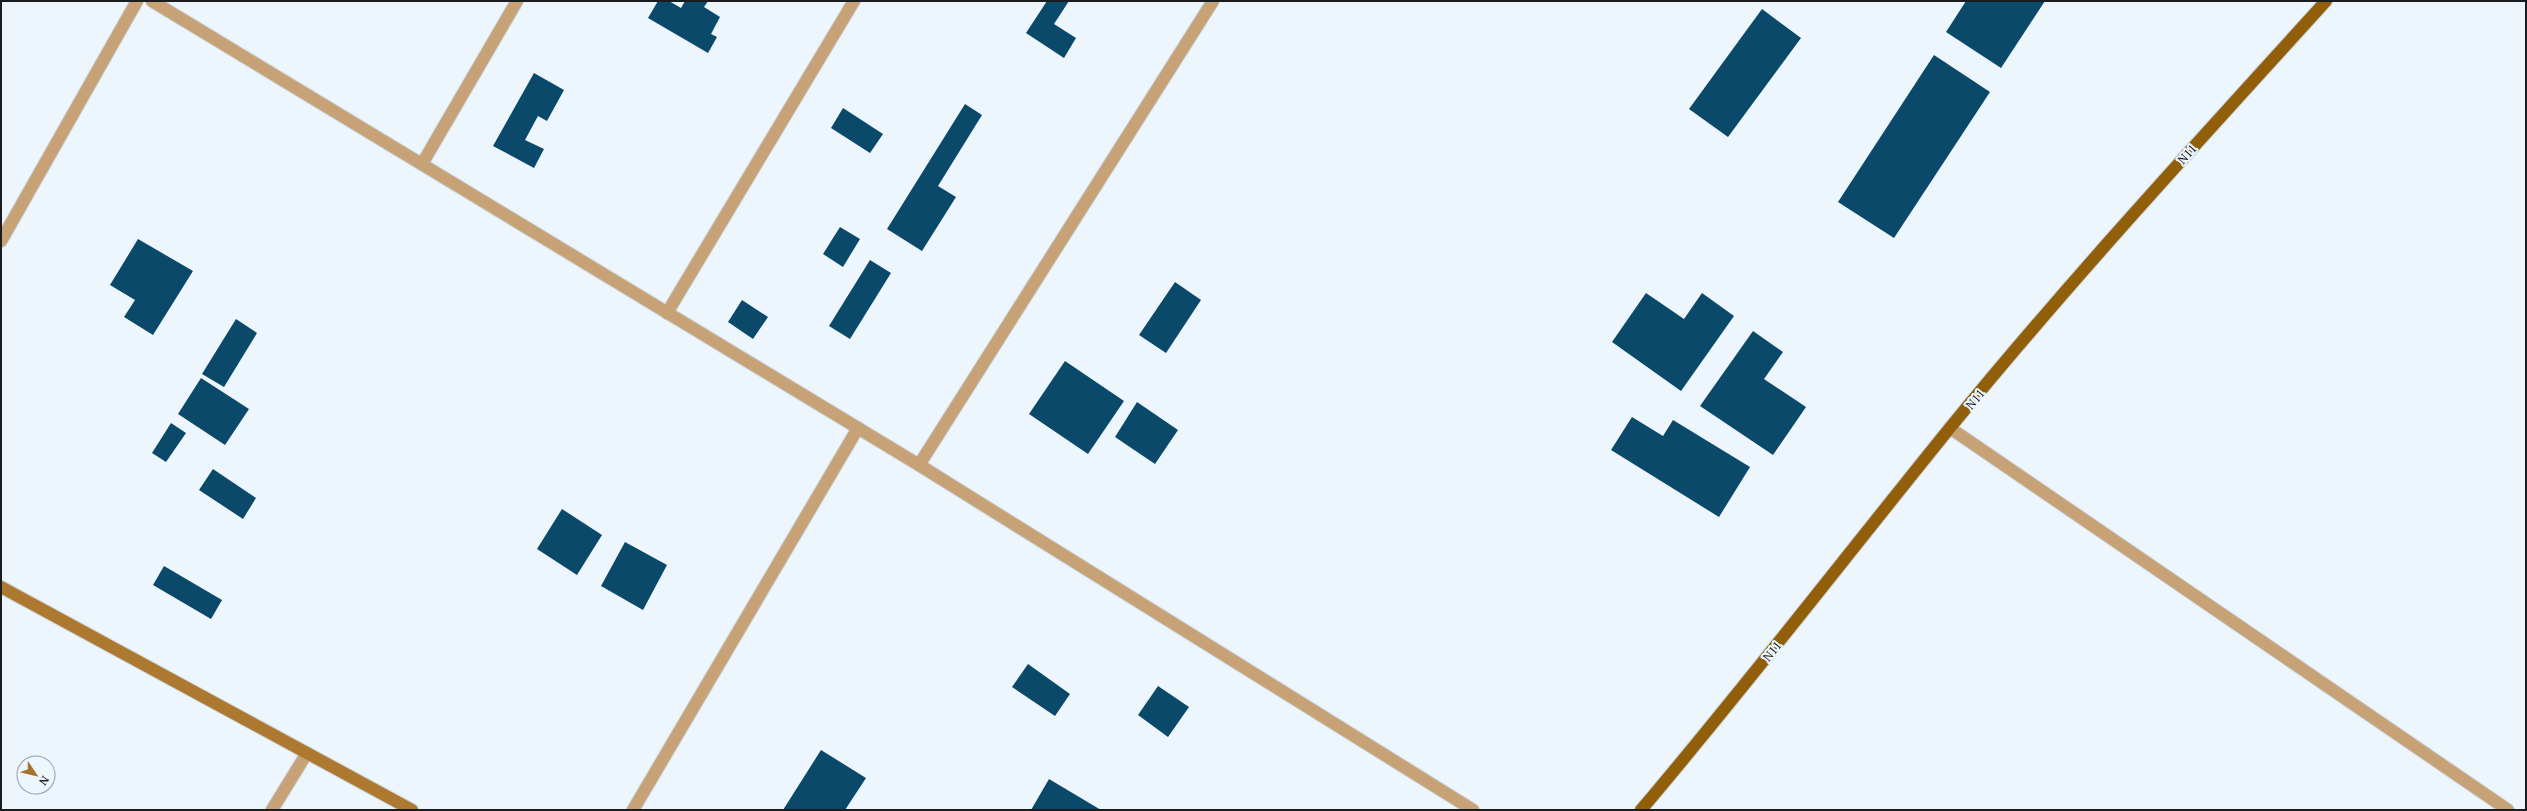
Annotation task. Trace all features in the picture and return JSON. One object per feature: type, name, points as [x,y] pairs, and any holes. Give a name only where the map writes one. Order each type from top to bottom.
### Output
[{"type":"main road","name":"N11","points":[[1641,810],[1724,712],[1950,428],[2114,235],[2326,1]]},
{"type":"street","points":[[1,241],[137,1]]},
{"type":"street","points":[[152,1],[919,465],[1473,810]]},
{"type":"street","points":[[422,164],[517,1]]},
{"type":"street","points":[[667,313],[854,1]]},
{"type":"street","points":[[919,465],[1212,1]]},
{"type":"street","points":[[633,810],[858,428]]},
{"type":"street","points":[[1950,428],[2508,810]]},
{"type":"street","points":[[1,587],[412,810]]},
{"type":"street","points":[[272,810],[307,753]]},
{"type":"building","points":[[658,1],[669,1],[681,8],[685,1],[708,1],[704,7],[720,17],[711,34],[717,37],[708,53],[648,18]]},
{"type":"building","points":[[1047,1],[1069,1],[1054,24],[1076,38],[1064,58],[1026,33]]},
{"type":"building","points":[[1966,1],[2045,1],[2001,68],[1946,32]]},
{"type":"building","points":[[1762,9],[1801,38],[1728,137],[1689,109]]},
{"type":"building","points":[[1934,55],[1990,92],[1894,238],[1838,202]]},
{"type":"building","points":[[534,73],[564,90],[547,121],[538,116],[525,140],[544,149],[534,168],[493,146]]},
{"type":"building","points":[[965,104],[982,115],[938,186],[956,197],[922,251],[887,229]]},
{"type":"building","points":[[843,108],[883,134],[870,153],[831,128]]},
{"type":"building","points":[[840,227],[860,239],[843,267],[823,254]]},
{"type":"building","points":[[138,239],[193,271],[153,335],[124,317],[135,300],[110,285]]},
{"type":"building","points":[[870,260],[891,273],[850,339],[829,326]]},
{"type":"building","points":[[1175,282],[1201,300],[1166,353],[1139,335]]},
{"type":"building","points":[[1646,293],[1684,319],[1702,293],[1734,316],[1681,391],[1612,342]]},
{"type":"building","points":[[742,300],[768,317],[753,339],[728,322]]},
{"type":"building","points":[[236,319],[257,333],[224,387],[202,374]]},
{"type":"building","points":[[1753,331],[1783,352],[1764,379],[1806,407],[1773,455],[1700,406]]},
{"type":"building","points":[[1065,361],[1124,401],[1088,454],[1029,414]]},
{"type":"building","points":[[201,378],[249,409],[225,445],[178,414]]},
{"type":"building","points":[[1137,402],[1178,430],[1155,464],[1115,437]]},
{"type":"building","points":[[1632,417],[1663,436],[1673,420],[1750,467],[1719,517],[1611,450]]},
{"type":"building","points":[[171,423],[186,433],[166,462],[152,453]]},
{"type":"building","points":[[213,469],[256,498],[243,519],[199,490]]},
{"type":"building","points":[[562,509],[602,535],[577,575],[537,549]]},
{"type":"building","points":[[625,542],[667,565],[643,610],[601,586]]},
{"type":"building","points":[[164,566],[222,600],[211,619],[153,585]]},
{"type":"building","points":[[1028,664],[1070,694],[1055,716],[1012,687]]},
{"type":"building","points":[[1158,686],[1189,707],[1168,737],[1138,715]]},
{"type":"building","points":[[821,750],[866,778],[845,810],[783,810]]},
{"type":"building","points":[[1049,779],[1101,810],[1031,810]]}]
